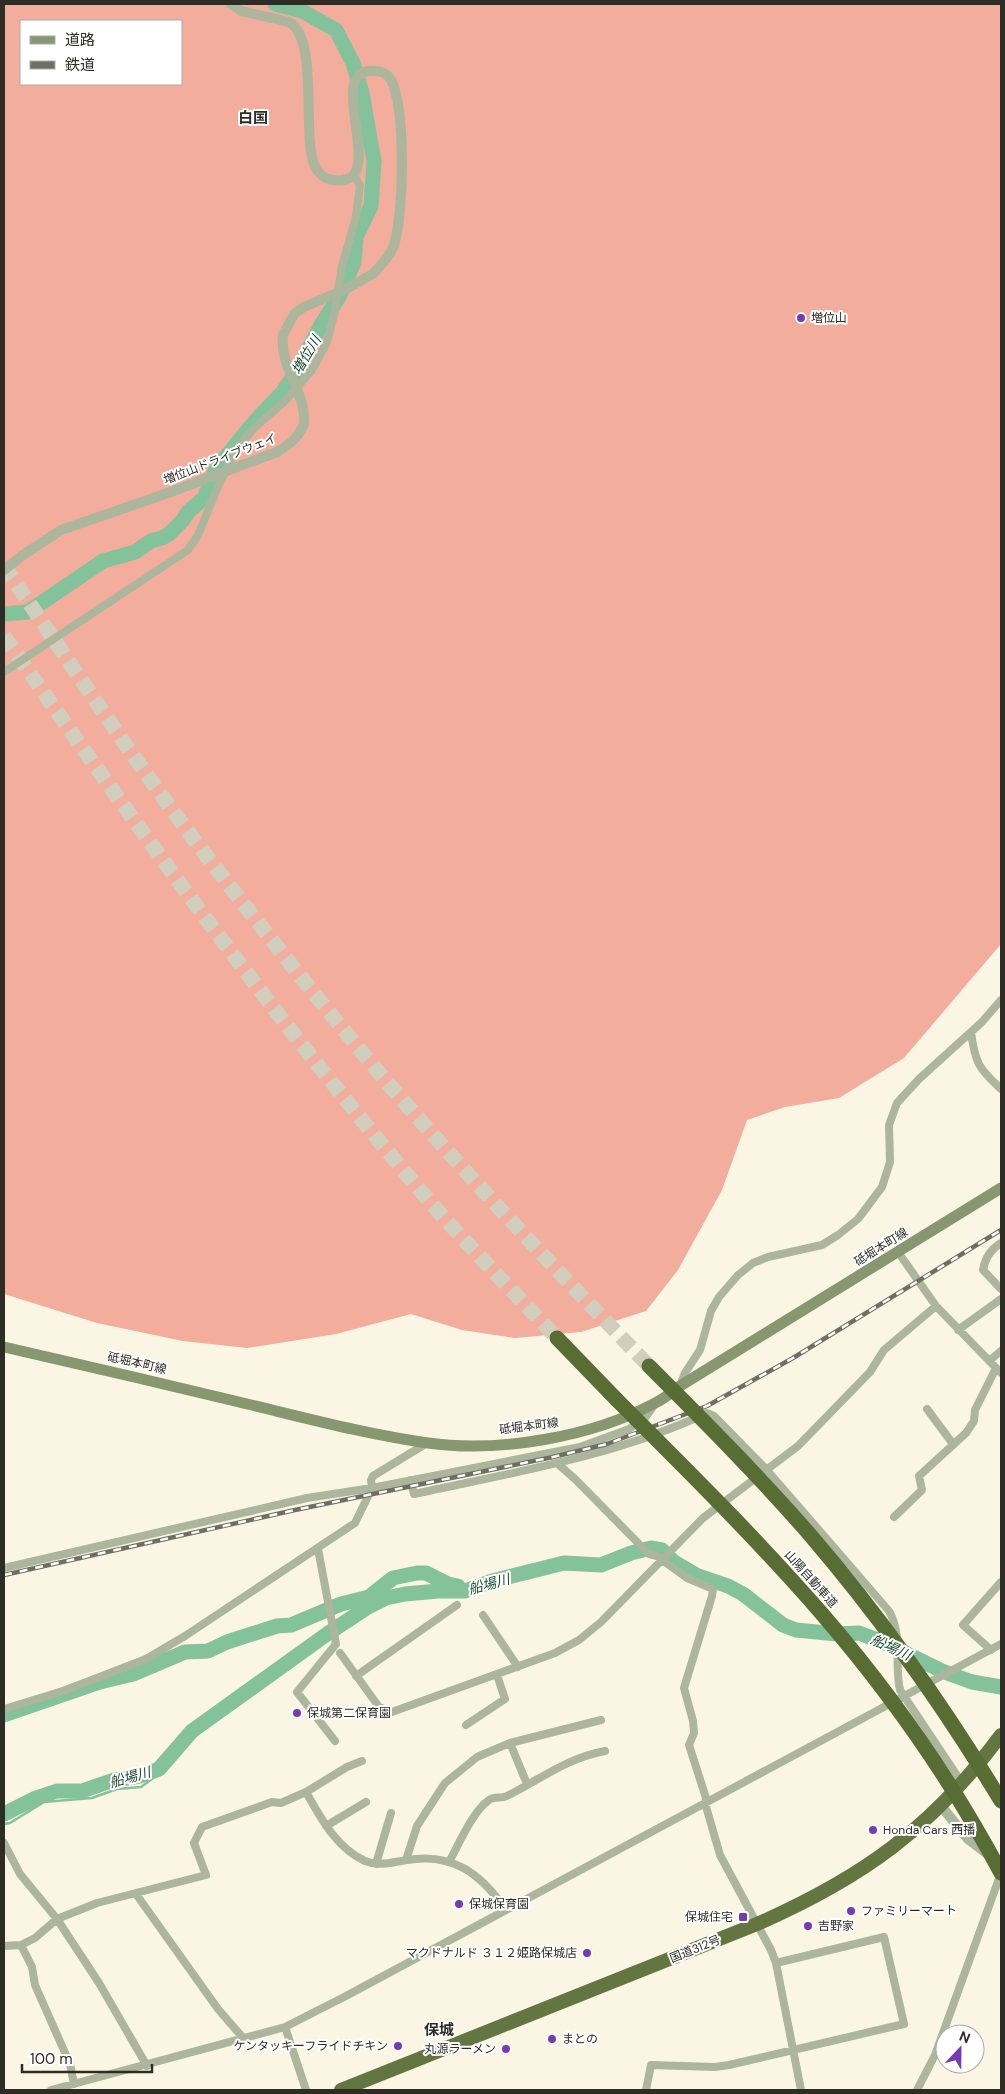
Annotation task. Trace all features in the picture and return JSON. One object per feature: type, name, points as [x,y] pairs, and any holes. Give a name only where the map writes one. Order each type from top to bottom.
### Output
[{"type":"highway","name":"山陽自動車道","points":[[557,1338],[616,1400],[724,1507],[830,1624],[904,1718],[951,1789],[1001,1873]]},
{"type":"highway","name":"山陽自動車道","points":[[649,1366],[761,1480],[812,1537],[860,1596],[947,1714],[1001,1801]]},
{"type":"highway","name":"国道312号","points":[[341,2090],[806,1903],[860,1872],[899,1843],[942,1806],[1001,1735]]},
{"type":"main road","name":"砥堀本町線","points":[[4,1347],[358,1430],[427,1443],[468,1446],[527,1442],[566,1435],[607,1423],[656,1403],[680,1386],[1001,1188]]},
{"type":"street","points":[[4,672],[188,550],[198,536],[219,484],[240,444],[254,428],[284,402],[312,370],[327,342],[334,315],[342,266],[356,217],[360,185],[353,176],[339,181],[329,180],[319,174],[314,163],[310,145],[307,65],[301,34],[296,26],[289,22],[241,11],[231,4]]},
{"type":"street","name":"増位山ドライブウェイ","points":[[4,570],[61,530],[168,493],[277,452],[299,435],[304,424],[305,414],[284,360],[281,348],[283,335],[294,314],[362,281],[374,273],[387,258],[393,246],[399,223],[402,192],[400,116],[396,90],[389,76],[380,71],[368,70],[359,74],[353,85],[359,156],[358,166],[353,176]]},
{"type":"street","points":[[680,1386],[685,1373],[700,1350],[711,1311],[719,1297],[738,1275],[753,1264],[768,1257],[822,1245],[858,1219],[882,1187],[890,1162],[889,1126],[896,1103],[919,1079],[971,1032],[1001,1000]]},
{"type":"street","points":[[971,1032],[977,1062],[986,1075],[1001,1089]]},
{"type":"street","points":[[1001,1243],[995,1246],[985,1260],[983,1270],[1001,1289]]},
{"type":"street","points":[[894,1517],[922,1490],[919,1476],[966,1433],[974,1421],[975,1410],[999,1370],[936,1306],[898,1252]]},
{"type":"street","points":[[958,1330],[1001,1299]]},
{"type":"street","points":[[340,1653],[379,1707],[392,1712],[555,1653],[579,1640],[601,1622],[703,1518],[798,1446],[870,1372],[884,1350],[936,1306]]},
{"type":"street","points":[[989,1361],[1001,1351]]},
{"type":"street","points":[[4,1568],[307,1498],[372,1488],[580,1447],[616,1435],[639,1424],[656,1403]]},
{"type":"street","points":[[927,1409],[953,1444]]},
{"type":"street","points":[[410,1480],[414,1494],[558,1464],[634,1443],[707,1414],[714,1416],[766,1469],[889,1611],[896,1627],[897,1678],[904,1697],[962,1783]]},
{"type":"street","points":[[4,1709],[63,1691],[146,1659],[185,1636],[356,1523],[372,1488],[371,1480],[373,1476],[427,1443]]},
{"type":"street","points":[[558,1464],[649,1554],[657,1556],[687,1578],[713,1589],[710,1605],[684,1688],[694,1733],[689,1745],[706,1798],[705,1804],[720,1855],[771,1950],[776,1963],[801,2090]]},
{"type":"street","points":[[318,1549],[336,1644],[298,1692],[335,1741]]},
{"type":"street","points":[[991,1650],[963,1625],[1001,1582]]},
{"type":"street","points":[[356,1676],[457,1605]]},
{"type":"street","points":[[483,1615],[518,1667]]},
{"type":"street","points":[[52,2090],[285,2027],[936,1679],[960,1668],[1001,1644]]},
{"type":"street","points":[[466,1725],[505,1699],[496,1675]]},
{"type":"street","points":[[406,1860],[417,1826],[450,1778],[477,1757],[510,1743],[601,1720]]},
{"type":"street","points":[[510,1743],[527,1784]]},
{"type":"street","points":[[449,1862],[474,1816],[492,1798],[504,1798],[577,1758],[605,1751]]},
{"type":"street","points":[[4,1946],[22,1945],[36,1938],[58,1919],[97,1903],[206,1875],[194,1843],[202,1827],[272,1802],[281,1804],[362,1761]]},
{"type":"street","points":[[306,1792],[326,1826],[349,1850],[366,1861],[376,1864],[424,1859],[449,1862],[469,1870],[480,1878],[495,1894],[506,1910]]},
{"type":"street","points":[[326,1826],[366,1802]]},
{"type":"street","points":[[942,1806],[968,1839],[980,1850],[1001,1863]]},
{"type":"street","points":[[376,1864],[391,1813]]},
{"type":"street","points":[[4,1843],[20,1874],[58,1919],[99,1983],[146,2066]]},
{"type":"street","points":[[917,2090],[935,2055],[1001,1873]]},
{"type":"street","points":[[136,1894],[218,2009],[244,2039]]},
{"type":"street","points":[[646,2090],[651,2065],[714,2067],[729,2065],[904,2024],[884,1937],[776,1963]]},
{"type":"street","points":[[22,1945],[32,1968],[35,1985],[70,2064],[74,2084]]},
{"type":"street","points":[[285,2027],[306,2090]]},
{"type":"shaded area","points":[[4,4],[1001,4],[1001,944],[904,1058],[839,1098],[785,1107],[747,1120],[722,1190],[678,1270],[646,1311],[581,1332],[515,1338],[462,1330],[411,1314],[336,1334],[247,1348],[183,1341],[97,1323],[4,1294]]},
{"type":"waterway","name":"増位川","points":[[4,614],[28,612],[103,561],[135,552],[151,541],[169,534],[188,512],[204,498],[216,469],[256,420],[281,394],[298,370],[321,325],[339,297],[354,262],[356,237],[371,206],[374,161],[362,93],[353,63],[336,30],[302,11],[275,4]]},
{"type":"waterway","name":"船場川","points":[[4,1814],[36,1798],[57,1791],[82,1791],[114,1780],[140,1776],[159,1769],[192,1731],[327,1634],[368,1607],[386,1598],[438,1591],[465,1591],[492,1581],[564,1563],[601,1565],[631,1553],[651,1548],[662,1550],[674,1562],[696,1575],[728,1586],[743,1594],[783,1625],[796,1630],[837,1634],[859,1633],[883,1642],[942,1671],[972,1682],[1001,1687]]},
{"type":"waterway","points":[[4,1715],[100,1682],[133,1674],[185,1652],[208,1651],[227,1642],[277,1626],[291,1625],[341,1604],[369,1597],[393,1578],[426,1573],[448,1584],[458,1586]]},
{"type":"waterway","points":[[4,1824],[10,1823],[44,1802],[92,1798],[117,1789],[141,1787],[156,1776],[159,1769]]},
{"type":"tunnel","points":[[4,566],[179,819],[249,912],[317,997],[386,1081],[482,1190],[649,1366]]},
{"type":"tunnel","points":[[4,636],[152,845],[306,1050],[431,1203],[557,1338]]},
{"type":"railway","points":[[4,1575],[295,1510],[553,1457],[607,1444],[707,1406],[793,1358],[1001,1230]]},
{"type":"place","name":"増位山","points":[[801,318]]},
{"type":"place","name":"保城第二保育園","points":[[297,1713]]},
{"type":"place","name":"Honda Cars 西播","points":[[873,1830]]},
{"type":"place","name":"保城保育園","points":[[459,1904]]},
{"type":"place","name":"ファミリーマート","points":[[851,1911]]},
{"type":"place","name":"保城住宅","points":[[743,1917]]},
{"type":"place","name":"吉野家","points":[[808,1926]]},
{"type":"place","name":"マクドナルド ３１２姫路保城店","points":[[587,1953]]},
{"type":"place","name":"まとの","points":[[552,2039]]},
{"type":"place","name":"ケンタッキーフライドチキン","points":[[398,2046]]},
{"type":"place","name":"丸源ラーメン","points":[[506,2049]]},
{"type":"district","name":"白国","points":[[253,118]]},
{"type":"district","name":"保城","points":[[439,2030]]}]
